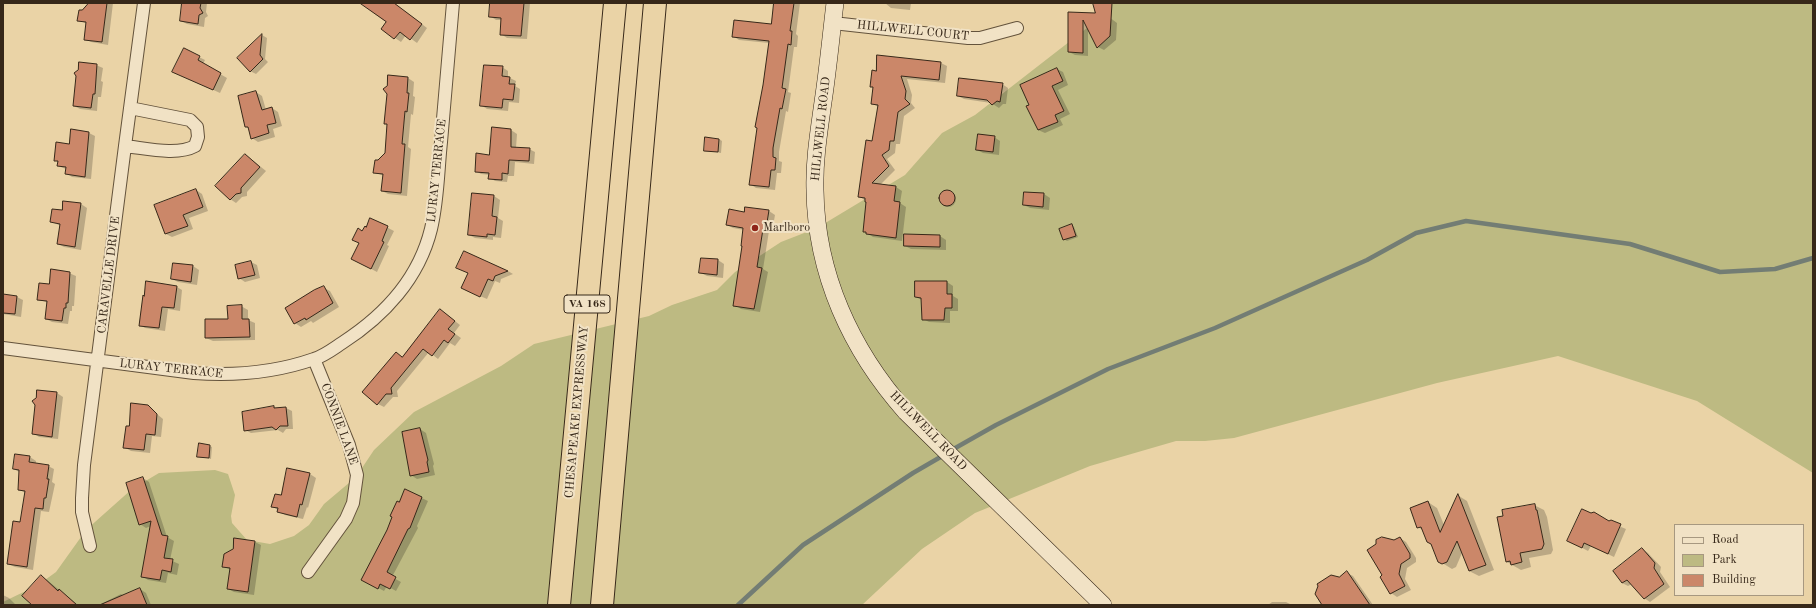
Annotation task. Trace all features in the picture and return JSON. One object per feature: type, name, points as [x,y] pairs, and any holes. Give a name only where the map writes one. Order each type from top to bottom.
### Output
[{"type":"highway","name":"CHESAPEAKE EXPRESSWAY","points":[[559,605],[615,3]]},
{"type":"highway","name":"VA 168","points":[[602,605],[655,3]]},
{"type":"street","name":"CARAVELLE DRIVE","points":[[90,546],[82,512],[82,498],[144,3]]},
{"type":"street","name":"LURAY TERRACE","points":[[3,348],[98,361],[225,375],[250,374],[314,359],[358,332],[376,318],[399,293],[419,262],[430,230],[434,210],[453,3]]},
{"type":"street","name":"HILLWELL ROAD","points":[[835,3],[816,156],[815,190],[818,229],[826,268],[845,321],[863,356],[881,382],[906,412],[1103,605]]},
{"type":"street","name":"HILLWELL COURT","points":[[833,23],[968,38],[980,38],[1017,28]]},
{"type":"street","points":[[125,146],[177,152],[188,150],[195,146],[198,137],[197,128],[190,120],[130,108]]},
{"type":"street","name":"CONNIE LANE","points":[[308,572],[346,519],[353,503],[357,475],[349,445],[314,359]]},
{"type":"green space","points":[[1110,3],[1813,3],[1813,473],[1697,401],[1558,356],[1437,383],[1234,438],[1205,441],[1176,441],[1090,466],[975,513],[922,549],[862,605],[3,605],[3,602],[38,585],[56,572],[86,530],[132,489],[159,473],[215,470],[228,474],[235,495],[231,516],[232,523],[247,540],[270,544],[294,536],[309,525],[324,504],[356,477],[374,450],[414,412],[501,366],[534,344],[649,316],[672,305],[717,290],[735,272],[781,242],[817,228],[905,175],[942,133],[975,115],[1087,28]]},
{"type":"building","points":[[89,3],[107,3],[102,42],[84,40],[86,22],[77,21],[79,10],[82,10]]},
{"type":"building","points":[[182,3],[201,3],[200,8],[203,13],[199,15],[198,24],[180,21]]},
{"type":"building","points":[[360,3],[394,3],[422,24],[410,40],[400,32],[394,39],[381,29],[386,22]]},
{"type":"building","points":[[490,3],[524,3],[521,36],[500,35],[501,18],[489,17]]},
{"type":"building","points":[[774,3],[794,3],[790,31],[792,31],[791,45],[788,44],[782,88],[786,89],[782,109],[780,108],[773,148],[773,157],[776,158],[775,170],[771,170],[769,187],[749,185],[757,128],[755,127],[769,41],[732,37],[734,20],[771,24]]},
{"type":"building","points":[[1093,3],[1112,3],[1110,36],[1097,48],[1083,20],[1083,53],[1068,52],[1068,12],[1095,13]]},
{"type":"building","points":[[262,34],[260,55],[263,59],[250,72],[237,58]]},
{"type":"building","points":[[184,48],[200,56],[198,60],[221,73],[213,90],[172,72]]},
{"type":"building","points":[[877,55],[941,62],[939,80],[901,76],[906,91],[905,99],[910,104],[898,112],[894,141],[890,141],[889,150],[882,155],[889,166],[872,183],[896,186],[894,201],[900,202],[896,238],[866,234],[866,232],[863,232],[866,202],[865,198],[858,197],[866,140],[872,141],[878,105],[871,104],[873,87],[870,87],[872,70],[876,71]]},
{"type":"building","points":[[79,62],[97,64],[95,94],[93,94],[91,108],[73,106],[76,76],[74,73],[78,70]]},
{"type":"building","points":[[484,65],[503,66],[502,76],[510,77],[509,84],[515,84],[513,100],[503,99],[502,108],[480,106]]},
{"type":"building","points":[[1057,68],[1063,81],[1052,86],[1064,111],[1055,115],[1058,122],[1038,130],[1026,106],[1029,105],[1020,85]]},
{"type":"building","points":[[388,75],[408,77],[407,93],[409,93],[407,112],[405,111],[402,144],[405,144],[401,193],[381,191],[383,174],[373,173],[375,160],[378,160],[385,153],[387,124],[384,124],[387,94],[383,89],[387,86]]},
{"type":"building","points":[[959,78],[1003,83],[1000,102],[997,101],[992,105],[987,100],[957,96]]},
{"type":"building","points":[[256,91],[262,110],[272,107],[276,123],[267,125],[269,133],[251,139],[248,127],[245,127],[238,96]]},
{"type":"building","points":[[492,127],[511,129],[511,147],[530,148],[529,161],[509,160],[508,174],[502,173],[502,180],[488,179],[489,173],[475,172],[476,153],[489,155]]},
{"type":"building","points":[[71,129],[89,132],[85,177],[65,174],[66,167],[57,166],[58,161],[54,161],[56,142],[69,144]]},
{"type":"building","points":[[978,134],[995,136],[993,152],[976,150]]},
{"type":"building","points":[[705,137],[719,139],[718,152],[704,151]]},
{"type":"building","points":[[245,154],[260,167],[241,188],[241,193],[236,194],[230,200],[215,186]]},
{"type":"building","points":[[196,189],[203,207],[183,215],[188,226],[165,234],[154,205]]},
{"type":"building","points":[[944,190],[950,190],[955,195],[953,204],[950,206],[944,206],[939,201],[939,195]]},
{"type":"building","points":[[1024,192],[1044,193],[1043,207],[1023,205]]},
{"type":"building","points":[[472,193],[494,195],[492,216],[497,217],[495,235],[487,234],[487,237],[468,235]]},
{"type":"building","points":[[63,201],[81,203],[75,247],[57,244],[60,224],[50,222],[52,209],[62,210]]},
{"type":"building","points":[[745,207],[769,210],[766,229],[763,229],[757,267],[762,268],[754,309],[733,306],[742,246],[743,228],[726,225],[729,209],[744,212]]},
{"type":"building","points":[[370,218],[388,226],[382,241],[384,242],[371,269],[351,259],[359,243],[352,240],[358,228],[362,231],[365,226],[366,227]]},
{"type":"building","points":[[1072,224],[1076,236],[1063,240],[1059,229]]},
{"type":"building","points":[[904,234],[940,235],[940,247],[904,246]]},
{"type":"building","points":[[464,251],[508,271],[495,276],[493,281],[488,279],[480,297],[461,288],[468,273],[456,268]]},
{"type":"building","points":[[701,258],[718,259],[717,275],[699,273]]},
{"type":"building","points":[[251,261],[255,275],[238,279],[235,265]]},
{"type":"building","points":[[173,263],[193,265],[191,282],[171,279]]},
{"type":"building","points":[[51,269],[70,272],[68,303],[66,303],[66,308],[64,308],[62,321],[45,319],[47,301],[37,300],[39,283],[49,284]]},
{"type":"building","points":[[146,281],[177,286],[174,308],[162,307],[159,328],[139,326]]},
{"type":"building","points":[[915,281],[947,281],[947,294],[952,294],[952,308],[945,308],[944,320],[922,320],[921,298],[915,297]]},
{"type":"building","points":[[324,286],[333,303],[306,320],[305,318],[294,324],[285,308],[314,290]]},
{"type":"building","points":[[3,294],[17,296],[15,314],[3,313]]},
{"type":"building","points":[[242,305],[242,319],[249,319],[250,337],[205,338],[205,319],[228,319],[227,306]]},
{"type":"building","points":[[440,309],[455,321],[448,329],[455,334],[448,343],[444,340],[432,356],[423,349],[391,388],[392,394],[386,394],[377,405],[362,392],[396,352],[402,357]]},
{"type":"building","points":[[37,390],[57,392],[52,437],[32,434],[35,405],[32,401],[36,398]]},
{"type":"building","points":[[131,403],[148,405],[157,414],[155,435],[146,434],[144,450],[123,448],[126,426],[129,426]]},
{"type":"building","points":[[274,406],[274,408],[286,407],[288,426],[280,426],[276,430],[272,427],[244,431],[242,412]]},
{"type":"building","points":[[420,428],[428,460],[429,472],[410,476],[402,432]]},
{"type":"building","points":[[199,443],[210,445],[209,458],[197,457]]},
{"type":"building","points":[[15,454],[30,456],[29,462],[49,465],[47,479],[49,479],[43,509],[35,508],[27,567],[7,564],[13,521],[20,522],[25,491],[18,490],[19,470],[13,469]]},
{"type":"building","points":[[287,468],[310,473],[302,505],[300,504],[297,517],[277,512],[278,508],[271,507],[275,494],[281,495]]},
{"type":"building","points":[[143,477],[162,535],[168,536],[164,558],[173,559],[171,572],[162,570],[160,580],[141,577],[151,521],[139,525],[126,483]]},
{"type":"building","points":[[405,489],[422,497],[410,528],[408,529],[387,572],[396,577],[390,589],[380,584],[378,589],[361,580],[387,530],[392,517],[390,516],[397,501],[399,502]]},
{"type":"building","points":[[1458,494],[1486,565],[1469,571],[1457,541],[1447,562],[1442,564],[1438,562],[1431,544],[1427,542],[1421,527],[1417,528],[1410,508],[1428,501],[1440,532]]},
{"type":"building","points":[[1535,504],[1544,544],[1542,549],[1520,553],[1522,562],[1511,565],[1510,561],[1506,562],[1497,517],[1503,516],[1502,510]]},
{"type":"building","points":[[1582,509],[1591,513],[1594,512],[1609,521],[1611,520],[1621,524],[1608,554],[1584,543],[1582,548],[1567,541]]},
{"type":"building","points":[[1382,537],[1394,540],[1400,537],[1410,554],[1410,558],[1401,564],[1399,574],[1405,586],[1390,594],[1380,577],[1382,575],[1367,550],[1376,544],[1376,540]]},
{"type":"building","points":[[234,538],[255,541],[248,592],[227,589],[230,568],[222,567],[224,554],[233,549]]},
{"type":"building","points":[[1642,548],[1655,563],[1654,568],[1664,584],[1644,599],[1627,580],[1622,583],[1613,571]]},
{"type":"building","points":[[1347,571],[1370,605],[1322,605],[1315,594],[1318,586],[1317,584],[1331,575],[1339,577]]},
{"type":"building","points":[[41,575],[58,591],[59,589],[77,605],[32,605],[22,596]]},
{"type":"building","points":[[140,588],[147,605],[100,605]]},
{"type":"waterway","points":[[950,451],[996,425],[1108,369],[1215,328],[1367,260],[1416,233],[1466,221],[1630,244],[1720,272],[1775,269],[1813,258]]},
{"type":"waterway","points":[[738,605],[803,545],[913,473],[944,455]]},
{"type":"place","name":"Marlboro","points":[[755,228]]}]
